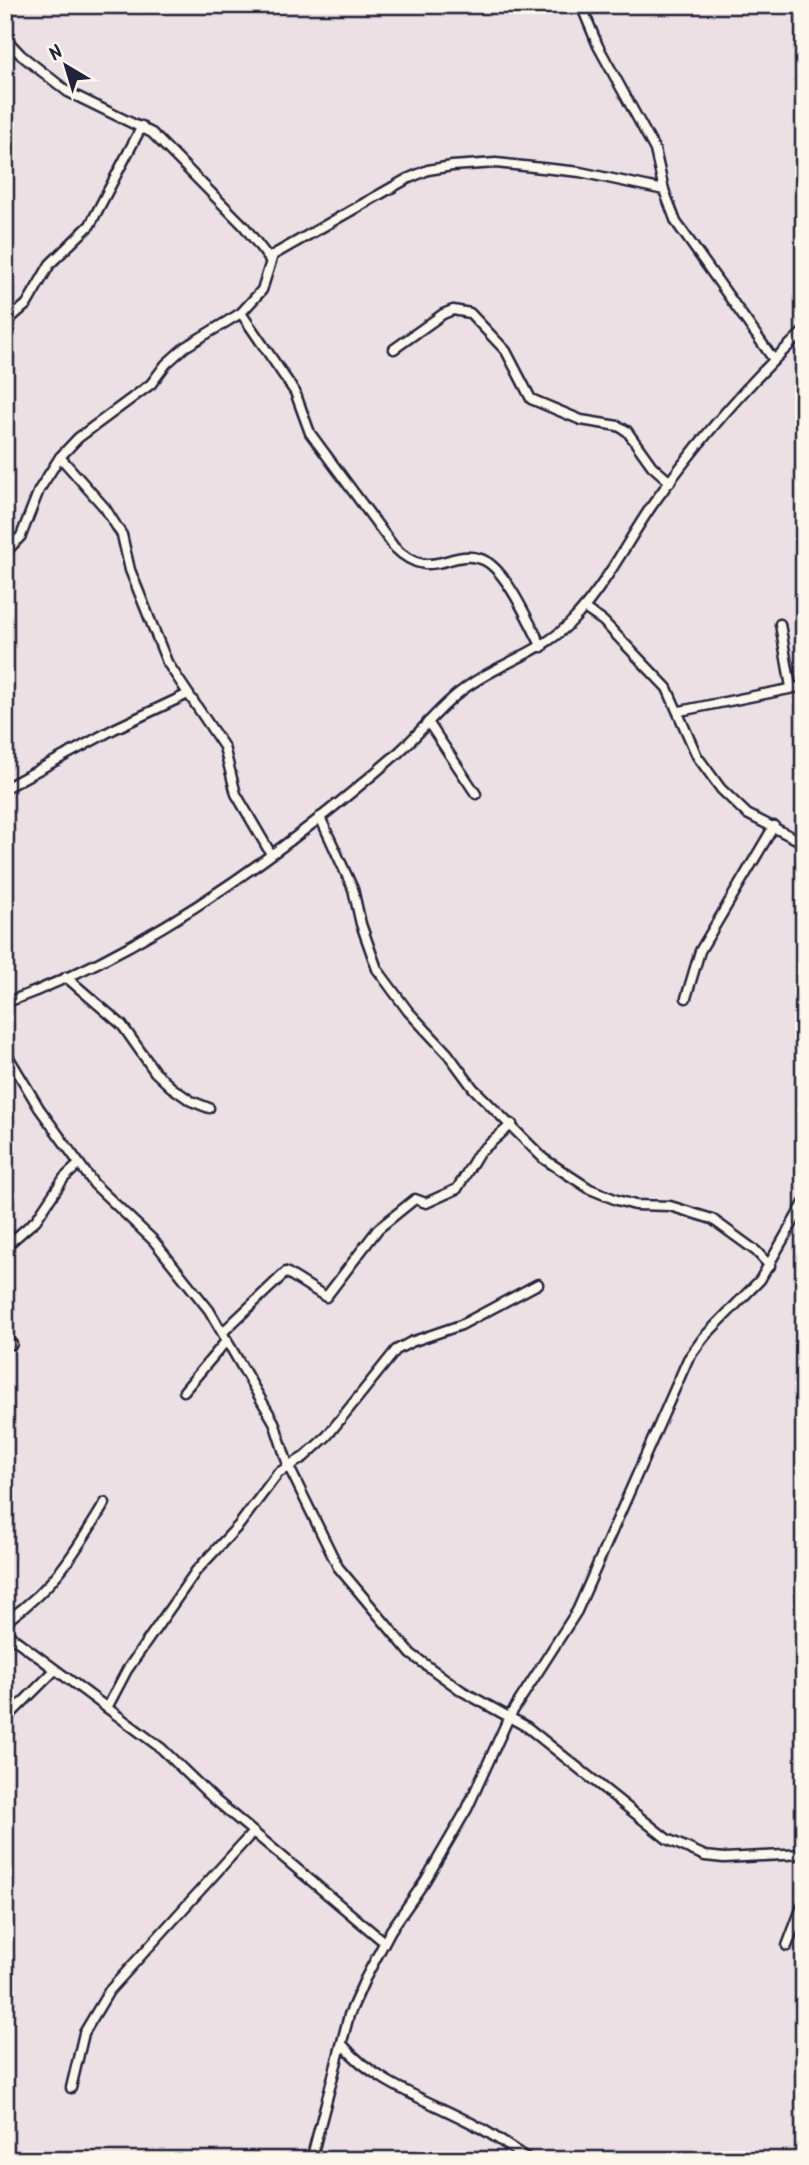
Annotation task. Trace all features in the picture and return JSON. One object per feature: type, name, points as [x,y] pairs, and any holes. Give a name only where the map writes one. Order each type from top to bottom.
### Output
[{"type":"street","points":[[581,5],[598,46],[655,150],[664,190],[676,222],[774,360]]},
{"type":"street","points":[[5,38],[21,55],[68,92],[142,126],[244,226],[270,260]]},
{"type":"street","points":[[5,323],[27,304],[50,264],[90,225],[142,126]]},
{"type":"street","points":[[5,553],[21,536],[39,490],[60,457],[78,438],[151,384],[166,363],[185,347],[241,313],[262,290],[270,260],[303,237],[428,170],[496,163],[592,174],[664,190]]},
{"type":"street","points":[[394,349],[443,314],[453,310],[470,313],[506,351],[531,399],[582,420],[618,426],[627,431],[652,466],[670,482]]},
{"type":"street","points":[[241,313],[295,392],[310,433],[394,547],[410,560],[424,565],[472,558],[488,563],[500,573],[542,647]]},
{"type":"street","points":[[5,1003],[66,977],[186,911],[320,817],[394,757],[428,722],[479,678],[542,647],[562,633],[584,608],[670,482],[774,360],[804,331]]},
{"type":"street","points":[[60,457],[105,508],[122,535],[130,569],[167,662],[224,747],[230,762],[236,794],[271,853]]},
{"type":"street","points":[[584,608],[603,621],[657,674],[680,711],[694,750],[705,769],[747,814],[804,843]]},
{"type":"street","points":[[780,624],[792,687]]},
{"type":"street","points":[[680,711],[804,686]]},
{"type":"street","points":[[5,788],[114,729],[188,694]]},
{"type":"street","points":[[428,722],[476,794]]},
{"type":"street","points":[[320,817],[353,889],[360,924],[377,969],[408,1011],[448,1054],[472,1088],[512,1124],[544,1159],[590,1189],[635,1205],[670,1206],[712,1219],[756,1251],[770,1266]]},
{"type":"street","points":[[686,998],[701,951],[774,826]]},
{"type":"street","points":[[66,977],[122,1025],[155,1072],[191,1101],[209,1108]]},
{"type":"street","points":[[5,1051],[39,1108],[94,1184],[177,1266],[225,1336],[274,1422],[288,1465],[338,1567],[389,1631],[430,1670],[509,1717],[578,1766],[667,1839],[685,1848],[724,1858],[804,1854]]},
{"type":"street","points":[[184,1391],[225,1336],[286,1272],[326,1297],[378,1229],[415,1199],[426,1203],[457,1189],[478,1154],[512,1124]]},
{"type":"street","points":[[5,1247],[36,1220],[64,1178],[79,1164]]},
{"type":"street","points":[[311,2160],[355,2003],[384,1942],[467,1809],[509,1717],[577,1611],[602,1549],[694,1348],[744,1300],[770,1266],[804,1203]]},
{"type":"street","points":[[107,1707],[127,1670],[196,1571],[288,1465],[304,1457],[327,1436],[396,1350],[461,1325],[538,1284]]},
{"type":"street","points":[[5,1626],[8,1620],[48,1588],[66,1568],[104,1503]]},
{"type":"street","points":[[5,1632],[161,1748],[214,1799],[384,1942]]},
{"type":"street","points":[[5,1720],[54,1671]]},
{"type":"street","points":[[71,2088],[84,2033],[109,1991],[253,1832]]},
{"type":"street","points":[[787,1946],[804,1901]]},
{"type":"street","points":[[342,2044],[353,2057],[422,2101],[477,2126],[530,2160]]}]
